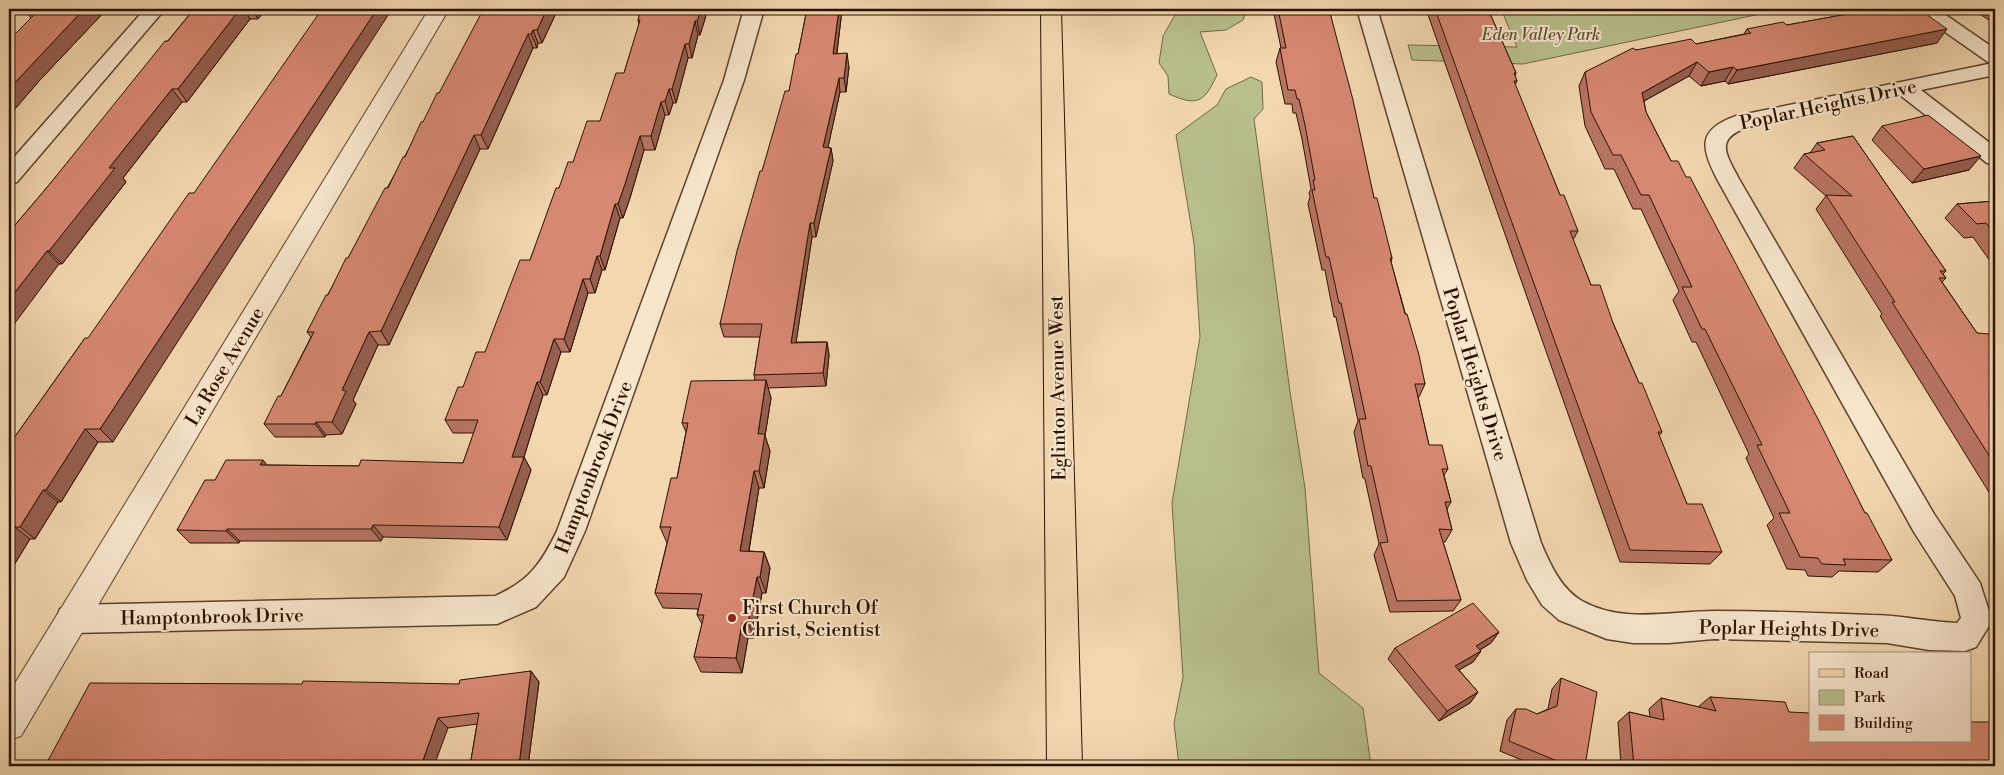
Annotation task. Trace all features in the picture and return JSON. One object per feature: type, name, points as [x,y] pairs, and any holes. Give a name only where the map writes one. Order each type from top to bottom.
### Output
[{"type":"main road","name":"Eglinton Avenue West","points":[[1051,9],[1065,766]]},
{"type":"street","points":[[9,177],[155,9]]},
{"type":"street","name":"La Rose Avenue","points":[[9,724],[439,9]]},
{"type":"street","name":"Hamptonbrook Drive","points":[[72,619],[497,610],[525,596],[554,568],[571,531],[734,80],[754,9]]},
{"type":"street","name":"Poplar Heights Drive","points":[[1367,9],[1526,543],[1538,571],[1553,595],[1570,610],[1607,625],[1633,629],[1669,630],[1714,625],[1887,630],[1929,636],[1965,637],[1976,621],[1970,592],[1924,523],[1728,179],[1714,146],[1717,135],[1726,126],[1995,69]]},
{"type":"street","points":[[1925,9],[1995,58]]},
{"type":"street","points":[[1906,88],[1995,158]]},
{"type":"green space","points":[[1170,9],[1247,9],[1243,20],[1226,30],[1200,32],[1217,75],[1208,91],[1199,100],[1187,100],[1169,94],[1168,76],[1159,63],[1163,36],[1176,13]]},
{"type":"green space","name":"Eden Valley Park","points":[[1501,9],[1784,9],[1523,64],[1412,60],[1408,45],[1517,47]]},
{"type":"green space","points":[[1251,77],[1262,82],[1263,109],[1254,119],[1290,392],[1305,488],[1319,673],[1363,708],[1371,766],[1179,766],[1174,723],[1183,677],[1172,503],[1200,337],[1194,243],[1176,135],[1217,105],[1226,89]]},
{"type":"building","points":[[29,9],[84,9],[9,89],[9,40],[37,12],[26,12]]},
{"type":"building","points":[[194,9],[240,9],[178,89],[172,89],[109,168],[115,168],[9,300],[9,231],[49,185],[165,41],[168,41]]},
{"type":"building","points":[[322,9],[377,9],[100,429],[85,429],[20,527],[15,527],[9,536],[9,438],[14,438],[85,338],[88,338],[189,193],[194,193]]},
{"type":"building","points":[[547,9],[537,30],[533,30],[531,34],[528,34],[481,135],[474,135],[381,331],[369,332],[342,390],[346,391],[332,422],[264,424],[278,396],[281,396],[314,332],[307,332],[326,295],[328,295],[346,258],[348,258],[385,188],[388,188],[421,122],[423,122],[483,10]]},
{"type":"building","points":[[641,9],[701,9],[697,21],[695,21],[689,44],[685,44],[672,89],[669,89],[665,101],[661,102],[651,136],[640,136],[618,204],[615,204],[600,256],[597,256],[590,279],[583,279],[564,339],[554,339],[540,382],[537,382],[512,457],[524,457],[499,527],[373,525],[371,529],[177,530],[205,480],[215,480],[226,460],[263,460],[260,465],[359,466],[361,460],[463,463],[478,420],[445,420],[458,387],[463,387],[476,352],[485,352],[520,260],[530,260],[556,188],[559,188],[568,162],[573,162],[587,121],[600,121],[616,73],[624,73],[640,20],[638,20]]},
{"type":"building","points":[[807,9],[839,9],[833,54],[847,53],[844,78],[839,78],[823,147],[831,148],[814,223],[810,223],[791,343],[827,342],[823,373],[754,375],[762,324],[720,324],[737,251],[760,171],[762,171],[785,91],[789,91]]},
{"type":"building","points":[[1278,9],[1329,9],[1353,100],[1374,198],[1377,198],[1392,258],[1390,258],[1405,314],[1407,314],[1419,355],[1425,384],[1415,384],[1429,445],[1442,445],[1448,469],[1442,469],[1451,502],[1445,502],[1452,530],[1439,529],[1461,600],[1397,601],[1380,543],[1388,542],[1371,466],[1368,466],[1359,419],[1366,419],[1341,303],[1339,303],[1329,257],[1326,257],[1312,190],[1315,190],[1313,180],[1315,180],[1305,125],[1295,90],[1288,90],[1280,48],[1286,48]]},
{"type":"building","points":[[1435,9],[1488,9],[1516,73],[1514,73],[1517,81],[1514,81],[1560,195],[1564,195],[1578,231],[1570,231],[1591,285],[1600,285],[1613,323],[1639,383],[1642,383],[1662,432],[1658,432],[1687,504],[1702,504],[1722,552],[1630,550]]},
{"type":"building","points":[[1875,9],[1919,9],[1947,29],[1737,70],[1733,67],[1709,72],[1697,62],[1642,93],[1646,112],[1671,161],[1678,161],[1686,177],[1690,177],[1818,419],[1865,513],[1867,513],[1892,560],[1843,559],[1846,565],[1822,564],[1818,558],[1800,557],[1779,513],[1790,513],[1757,445],[1762,445],[1705,329],[1702,329],[1682,287],[1692,287],[1649,195],[1641,195],[1621,155],[1613,155],[1591,112],[1585,72],[1633,48],[1636,50],[1691,39],[1696,44],[1751,33],[1747,29],[1783,22],[1787,25]]},
{"type":"building","points":[[1928,115],[1981,156],[1924,169],[1882,126]]},
{"type":"building","points":[[1853,136],[1946,271],[1940,271],[1946,278],[1939,278],[1977,333],[1990,334],[1995,342],[1995,465],[1892,302],[1895,302],[1826,195],[1852,196],[1804,154],[1825,150],[1817,143]]},
{"type":"building","points":[[1995,201],[1995,236],[1986,223],[1977,224],[1957,204]]},
{"type":"building","points":[[766,380],[758,434],[765,434],[759,471],[754,471],[740,551],[764,552],[760,577],[757,577],[748,623],[742,623],[736,658],[694,657],[704,615],[697,615],[702,594],[655,593],[671,527],[660,527],[671,478],[677,478],[688,423],[682,423],[691,381]]},
{"type":"building","points":[[1473,603],[1499,632],[1476,646],[1481,651],[1455,666],[1478,692],[1447,711],[1395,648]]},
{"type":"building","points":[[531,671],[519,765],[470,766],[479,713],[438,718],[421,766],[45,766],[90,683],[302,684],[303,681],[459,684],[460,680]]},
{"type":"building","points":[[1561,678],[1597,692],[1585,766],[1569,766],[1509,741],[1516,709],[1526,709],[1537,714],[1557,706]]},
{"type":"building","points":[[1710,697],[1785,702],[1789,712],[1809,713],[1809,742],[1972,742],[1972,722],[1995,722],[1995,766],[1634,766],[1629,712],[1664,720],[1661,698],[1716,711]]},
{"type":"place","name":"First Church Of Christ, Scientist","points":[[732,618]]}]
